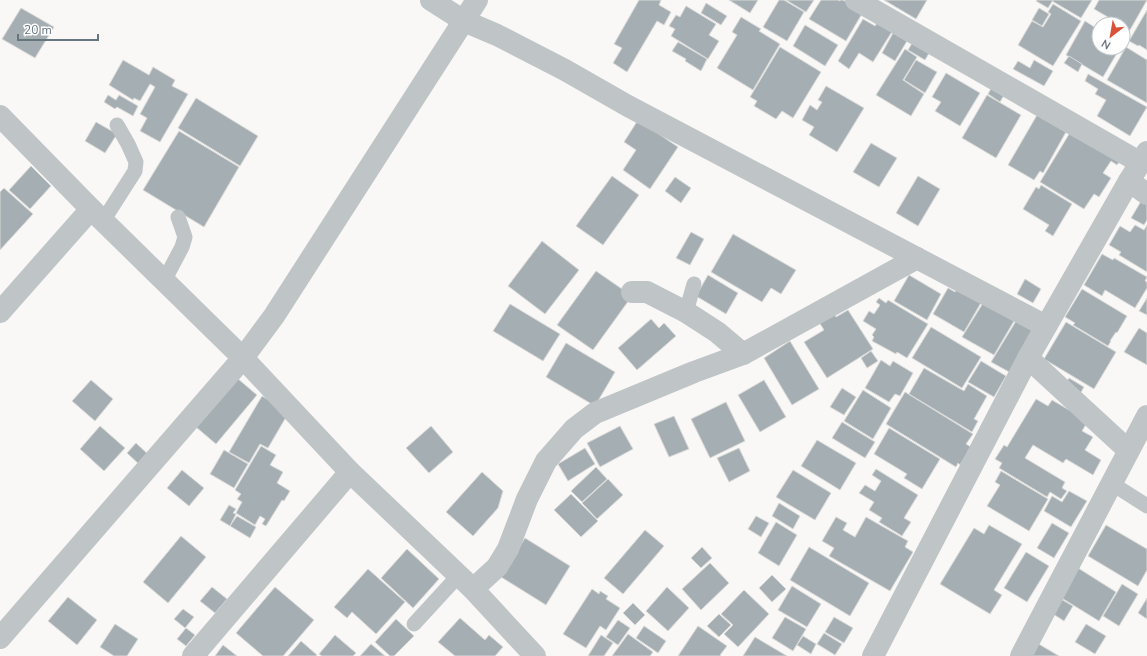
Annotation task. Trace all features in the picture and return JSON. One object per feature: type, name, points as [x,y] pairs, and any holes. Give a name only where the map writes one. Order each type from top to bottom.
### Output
[{"type":"street","points":[[431,0],[464,21],[497,35],[565,70],[628,106],[1046,326]]},
{"type":"street","points":[[0,638],[243,358],[274,316],[477,0]]},
{"type":"street","points":[[856,0],[1144,158],[1129,181],[1028,358],[874,656]]},
{"type":"street","points":[[0,116],[97,215],[243,358],[350,472],[466,582],[535,656]]},
{"type":"street","points":[[1129,181],[1147,194]]},
{"type":"street","points":[[0,312],[97,215]]},
{"type":"street","points":[[466,582],[497,567],[508,549],[527,499],[546,461],[574,429],[596,413],[694,372],[743,354],[917,258]]},
{"type":"street","points":[[632,292],[647,292],[686,312],[717,332],[743,354]]},
{"type":"street","points":[[1028,358],[1128,450]]},
{"type":"street","points":[[1021,656],[1147,416]]},
{"type":"street","points":[[193,656],[350,472]]},
{"type":"lane","points":[[97,215],[135,171],[136,162],[117,125]]},
{"type":"lane","points":[[164,280],[182,247],[185,237],[178,217]]},
{"type":"lane","points":[[686,312],[694,284]]},
{"type":"lane","points":[[1111,483],[1147,506]]},
{"type":"lane","points":[[414,624],[466,582]]},
{"type":"building","points":[[639,0],[661,0],[659,5],[671,12],[664,25],[657,21],[627,72],[613,63],[622,48],[614,44]]},
{"type":"building","points":[[729,0],[758,0],[750,13]]},
{"type":"building","points":[[779,0],[784,0],[804,12],[787,41],[763,27]]},
{"type":"building","points":[[786,0],[814,0],[806,12]]},
{"type":"building","points":[[821,0],[843,0],[863,12],[846,41],[809,19]]},
{"type":"building","points":[[884,0],[927,0],[916,19]]},
{"type":"building","points":[[1053,0],[1048,8],[1036,1]]},
{"type":"building","points":[[1092,0],[1081,18],[1052,1]]},
{"type":"building","points":[[1099,0],[1147,0],[1131,28],[1131,16],[1106,16],[1094,9]]},
{"type":"building","points":[[706,3],[727,16],[721,25],[701,13]]},
{"type":"building","points":[[1053,4],[1081,21],[1053,66],[1018,45],[1032,21],[1043,27],[1051,14],[1048,12]]},
{"type":"building","points":[[686,6],[716,24],[709,35],[719,41],[708,59],[671,36],[675,29],[669,26],[676,15],[680,17]]},
{"type":"building","points":[[21,8],[54,27],[35,58],[2,39]]},
{"type":"building","points":[[1039,8],[1049,14],[1042,26],[1032,20]]},
{"type":"building","points":[[1147,10],[1147,50],[1131,42],[1131,38]]},
{"type":"building","points":[[741,17],[761,29],[759,31],[780,44],[753,90],[717,68],[737,35],[732,32]]},
{"type":"building","points":[[863,19],[875,26],[878,21],[893,30],[873,62],[859,53],[849,69],[838,61]]},
{"type":"building","points":[[1085,21],[1091,25],[1091,56],[1115,56],[1103,77],[1066,55]]},
{"type":"building","points":[[805,25],[838,45],[825,66],[793,46]]},
{"type":"building","points":[[893,33],[907,41],[895,61],[882,53]]},
{"type":"building","points":[[914,40],[931,50],[925,60],[908,50]]},
{"type":"building","points":[[678,42],[707,59],[701,71],[685,61],[686,59],[672,51]]},
{"type":"building","points":[[780,47],[821,72],[793,118],[782,111],[776,119],[754,106],[757,101],[750,97]]},
{"type":"building","points":[[905,49],[917,57],[903,80],[924,94],[911,116],[876,95]]},
{"type":"building","points":[[1131,50],[1147,60],[1147,103],[1107,80],[1121,56],[1131,56]]},
{"type":"building","points":[[1069,56],[1082,64],[1078,72],[1064,63]]},
{"type":"building","points":[[123,60],[149,75],[153,67],[175,80],[172,86],[188,94],[160,142],[140,131],[147,118],[140,114],[155,87],[150,84],[140,101],[134,98],[133,100],[109,85]]},
{"type":"building","points":[[916,60],[937,72],[925,93],[904,80]]},
{"type":"building","points":[[1034,60],[1053,71],[1044,86],[1013,69],[1018,61],[1030,68]]},
{"type":"building","points":[[946,73],[980,93],[960,126],[935,111],[941,102],[932,97]]},
{"type":"building","points":[[1088,74],[1147,107],[1130,136],[1097,116],[1106,100],[1095,94],[1098,89],[1085,81]]},
{"type":"building","points":[[994,83],[1007,90],[1000,102],[988,94]]},
{"type":"building","points":[[826,86],[864,108],[837,152],[809,135],[814,127],[802,120],[810,105],[817,110],[822,102],[818,100]]},
{"type":"building","points":[[108,95],[116,100],[119,95],[138,106],[133,116],[117,107],[115,109],[104,102]]},
{"type":"building","points":[[987,95],[1021,115],[996,158],[962,138]]},
{"type":"building","points":[[196,98],[258,136],[240,166],[178,128]]},
{"type":"building","points":[[1037,115],[1066,132],[1043,173],[1040,171],[1034,180],[1008,165]]},
{"type":"building","points":[[638,120],[678,147],[650,189],[623,170],[636,150],[624,142]]},
{"type":"building","points":[[96,122],[117,134],[105,153],[85,141]]},
{"type":"building","points":[[1074,126],[1123,156],[1117,165],[1111,161],[1103,173],[1111,178],[1099,197],[1094,194],[1084,209],[1040,182]]},
{"type":"building","points":[[179,131],[239,167],[204,227],[143,190]]},
{"type":"building","points":[[871,143],[897,158],[879,187],[853,172]]},
{"type":"building","points":[[31,166],[51,186],[30,209],[9,190]]},
{"type":"building","points":[[612,176],[639,195],[603,245],[576,226]]},
{"type":"building","points":[[918,176],[940,189],[918,226],[896,213]]},
{"type":"building","points":[[675,177],[691,188],[681,203],[665,191]]},
{"type":"building","points":[[1041,185],[1072,204],[1053,236],[1045,231],[1049,225],[1023,209],[1036,187],[1039,189]]},
{"type":"building","points":[[4,188],[33,214],[0,250],[0,192]]},
{"type":"building","points":[[1143,198],[1147,201],[1147,220],[1144,225],[1131,218]]},
{"type":"building","points":[[1135,225],[1144,230],[1147,225],[1147,272],[1119,255],[1121,252],[1109,245],[1120,226],[1130,232]]},
{"type":"building","points":[[691,232],[704,239],[690,265],[676,258]]},
{"type":"building","points":[[733,234],[796,270],[781,294],[771,288],[762,302],[711,272]]},
{"type":"building","points":[[542,241],[579,270],[545,314],[508,286]]},
{"type":"building","points":[[1102,254],[1113,260],[1114,258],[1147,277],[1145,281],[1147,282],[1147,288],[1135,308],[1105,290],[1102,296],[1084,285]]},
{"type":"building","points":[[596,271],[632,296],[593,350],[557,325]]},
{"type":"building","points":[[708,275],[738,293],[726,314],[696,296]]},
{"type":"building","points":[[909,275],[941,294],[927,320],[894,301]]},
{"type":"building","points":[[1025,279],[1041,289],[1033,303],[1017,294]]},
{"type":"building","points":[[958,287],[982,301],[964,332],[933,314],[948,288],[955,292]]},
{"type":"building","points":[[1082,289],[1127,316],[1108,346],[1073,325],[1075,323],[1065,317]]},
{"type":"building","points":[[879,298],[886,303],[888,300],[928,324],[907,358],[897,352],[896,354],[872,341],[874,337],[872,335],[876,329],[863,321],[869,311],[874,314],[880,305],[876,302]]},
{"type":"building","points":[[1147,298],[1147,315],[1139,311]]},
{"type":"building","points":[[983,303],[1014,321],[994,355],[962,337]]},
{"type":"building","points":[[510,304],[560,334],[543,361],[493,331]]},
{"type":"building","points":[[832,310],[836,317],[848,310],[873,349],[827,378],[804,342],[824,330],[817,319]]},
{"type":"building","points":[[651,319],[659,328],[664,323],[676,336],[637,370],[618,348]]},
{"type":"building","points":[[1016,321],[1035,332],[1011,373],[991,362]]},
{"type":"building","points":[[1066,322],[1116,352],[1094,389],[1044,359]]},
{"type":"building","points":[[931,327],[981,357],[962,388],[912,358]]},
{"type":"building","points":[[1139,328],[1147,333],[1147,365],[1124,352]]},
{"type":"building","points":[[790,341],[819,389],[792,405],[764,358]]},
{"type":"building","points":[[566,343],[615,372],[595,406],[546,377]]},
{"type":"building","points":[[871,351],[878,361],[867,368],[861,358]]},
{"type":"building","points":[[881,360],[890,366],[893,361],[913,373],[900,396],[895,394],[889,402],[865,388]]},
{"type":"building","points":[[981,361],[1006,376],[994,397],[968,382]]},
{"type":"building","points":[[924,368],[964,391],[968,384],[987,396],[974,419],[978,421],[972,432],[909,394]]},
{"type":"building","points":[[237,378],[257,395],[216,444],[196,427]]},
{"type":"building","points":[[1069,378],[1084,387],[1080,394],[1065,385]]},
{"type":"building","points":[[91,380],[113,399],[95,421],[72,401]]},
{"type":"building","points":[[764,380],[786,417],[760,432],[738,395]]},
{"type":"building","points":[[842,388],[856,397],[844,415],[830,407]]},
{"type":"building","points":[[863,390],[891,408],[873,439],[844,421]]},
{"type":"building","points":[[905,392],[973,434],[966,444],[971,447],[960,465],[958,463],[956,467],[886,424]]},
{"type":"building","points":[[262,396],[289,412],[268,448],[260,444],[249,463],[229,452]]},
{"type":"building","points":[[1036,399],[1048,406],[1052,400],[1088,421],[1082,431],[1093,437],[1085,450],[1101,460],[1093,475],[1066,459],[1063,463],[1033,445],[1025,458],[1065,482],[1062,488],[1067,491],[1061,499],[1050,492],[1047,497],[999,468],[1002,463],[995,459],[1004,445],[1007,447]]},
{"type":"building","points":[[726,402],[745,441],[710,458],[691,419]]},
{"type":"building","points":[[674,416],[689,449],[669,457],[654,424]]},
{"type":"building","points":[[842,422],[875,442],[865,458],[832,438]]},
{"type":"building","points":[[100,426],[125,448],[104,471],[80,449]]},
{"type":"building","points":[[431,426],[453,452],[429,473],[406,448]]},
{"type":"building","points":[[620,426],[633,449],[600,467],[587,443]]},
{"type":"building","points":[[889,428],[940,459],[922,489],[904,478],[907,474],[874,454]]},
{"type":"building","points":[[817,440],[856,463],[840,490],[801,466]]},
{"type":"building","points":[[136,443],[151,457],[142,467],[127,453]]},
{"type":"building","points":[[261,446],[276,455],[270,465],[283,472],[277,483],[290,491],[284,501],[282,500],[266,526],[262,524],[265,519],[260,516],[255,525],[236,513],[242,502],[237,499],[241,494],[235,490]]},
{"type":"building","points":[[585,448],[595,464],[568,481],[558,464]]},
{"type":"building","points":[[739,448],[750,471],[729,482],[717,458]]},
{"type":"building","points":[[224,450],[248,464],[234,488],[210,474]]},
{"type":"building","points":[[596,467],[607,479],[582,502],[571,491]]},
{"type":"building","points":[[876,469],[918,495],[904,518],[911,522],[902,536],[879,522],[882,518],[869,510],[874,502],[859,493],[865,485],[875,491],[881,481],[872,475]]},
{"type":"building","points":[[182,470],[204,488],[189,506],[167,488]]},
{"type":"building","points":[[793,470],[831,493],[815,520],[776,497]]},
{"type":"building","points":[[1001,471],[1048,499],[1029,531],[987,506],[1000,485],[995,482]]},
{"type":"building","points":[[482,472],[503,491],[498,508],[473,536],[446,512]]},
{"type":"building","points":[[608,479],[623,495],[597,519],[582,503]]},
{"type":"building","points":[[1069,491],[1087,501],[1071,527],[1044,511],[1052,496],[1062,502]]},
{"type":"building","points":[[571,494],[598,521],[581,537],[554,510]]},
{"type":"building","points":[[779,503],[800,516],[793,529],[772,516]]},
{"type":"building","points":[[229,505],[236,509],[233,513],[236,514],[230,526],[220,520]]},
{"type":"building","points":[[237,516],[256,527],[250,538],[230,526]]},
{"type":"building","points":[[756,516],[769,523],[761,537],[748,529]]},
{"type":"building","points":[[836,517],[847,523],[843,530],[855,537],[866,517],[908,541],[905,547],[913,552],[890,591],[829,556],[834,548],[822,541]]},
{"type":"building","points":[[776,522],[797,535],[779,566],[758,553]]},
{"type":"building","points":[[1052,523],[1069,533],[1054,558],[1037,548]]},
{"type":"building","points":[[989,525],[1022,544],[994,590],[1002,595],[990,614],[940,584],[974,528],[984,534]]},
{"type":"building","points":[[1106,525],[1147,549],[1147,570],[1138,586],[1088,556]]},
{"type":"building","points":[[645,530],[664,546],[623,594],[604,578]]},
{"type":"building","points":[[181,536],[206,557],[168,603],[143,582]]},
{"type":"building","points":[[525,538],[570,566],[546,605],[501,577]]},
{"type":"building","points":[[702,547],[712,558],[701,568],[691,558]]},
{"type":"building","points":[[809,547],[869,583],[850,616],[790,580]]},
{"type":"building","points":[[407,549],[439,579],[413,608],[381,578]]},
{"type":"building","points":[[1026,552],[1049,566],[1027,602],[1004,588]]},
{"type":"building","points":[[710,563],[729,583],[701,610],[682,589]]},
{"type":"building","points":[[1078,568],[1116,592],[1099,621],[1060,597]]},
{"type":"building","points":[[368,569],[405,602],[376,634],[352,612],[347,618],[334,607]]},
{"type":"building","points":[[772,575],[786,589],[772,602],[759,588]]},
{"type":"building","points":[[1122,584],[1138,594],[1119,626],[1103,616]]},
{"type":"building","points":[[792,586],[821,604],[807,627],[778,610]]},
{"type":"building","points":[[212,587],[227,599],[215,613],[200,601]]},
{"type":"building","points":[[275,587],[314,620],[283,656],[263,656],[236,633]]},
{"type":"building","points":[[667,587],[689,608],[668,631],[646,611]]},
{"type":"building","points":[[592,589],[599,594],[600,591],[608,596],[606,599],[620,608],[606,630],[600,626],[586,648],[563,634]]},
{"type":"building","points":[[744,590],[769,614],[738,647],[724,634],[733,625],[721,614]]},
{"type":"building","points":[[68,597],[97,620],[77,645],[48,621]]},
{"type":"building","points":[[1059,598],[1073,606],[1064,621],[1050,612]]},
{"type":"building","points":[[1147,598],[1147,619],[1138,613]]},
{"type":"building","points":[[633,603],[645,615],[635,625],[623,613]]},
{"type":"building","points":[[183,609],[194,617],[185,628],[174,619]]},
{"type":"building","points":[[719,614],[731,625],[719,637],[707,626]]},
{"type":"building","points":[[785,617],[806,629],[793,651],[772,638]]},
{"type":"building","points":[[834,617],[853,628],[844,643],[825,632]]},
{"type":"building","points":[[460,618],[485,640],[489,635],[503,647],[495,656],[455,656],[438,642]]},
{"type":"building","points":[[396,619],[414,636],[394,656],[390,656],[375,642]]},
{"type":"building","points":[[618,620],[630,628],[618,645],[606,637]]},
{"type":"building","points":[[115,624],[138,639],[127,656],[114,656],[100,647]]},
{"type":"building","points":[[1086,624],[1106,636],[1095,654],[1075,642]]},
{"type":"building","points":[[644,626],[666,641],[658,653],[636,638]]},
{"type":"building","points":[[698,626],[727,646],[720,655],[721,656],[678,656]]},
{"type":"building","points":[[186,628],[195,635],[186,646],[177,639]]},
{"type":"building","points":[[824,633],[842,644],[835,655],[817,644]]},
{"type":"building","points":[[628,634],[653,652],[650,656],[612,656]]},
{"type":"building","points":[[335,635],[356,653],[353,656],[322,656],[319,654]]},
{"type":"building","points":[[601,635],[613,643],[604,656],[588,656]]},
{"type":"building","points":[[803,636],[816,644],[811,654],[797,645]]},
{"type":"building","points":[[755,637],[787,656],[743,656]]},
{"type":"building","points":[[301,641],[317,655],[288,656]]},
{"type":"building","points":[[1037,643],[1059,656],[1029,656]]},
{"type":"building","points":[[371,644],[385,656],[360,656]]},
{"type":"building","points":[[223,645],[237,656],[215,656]]}]
